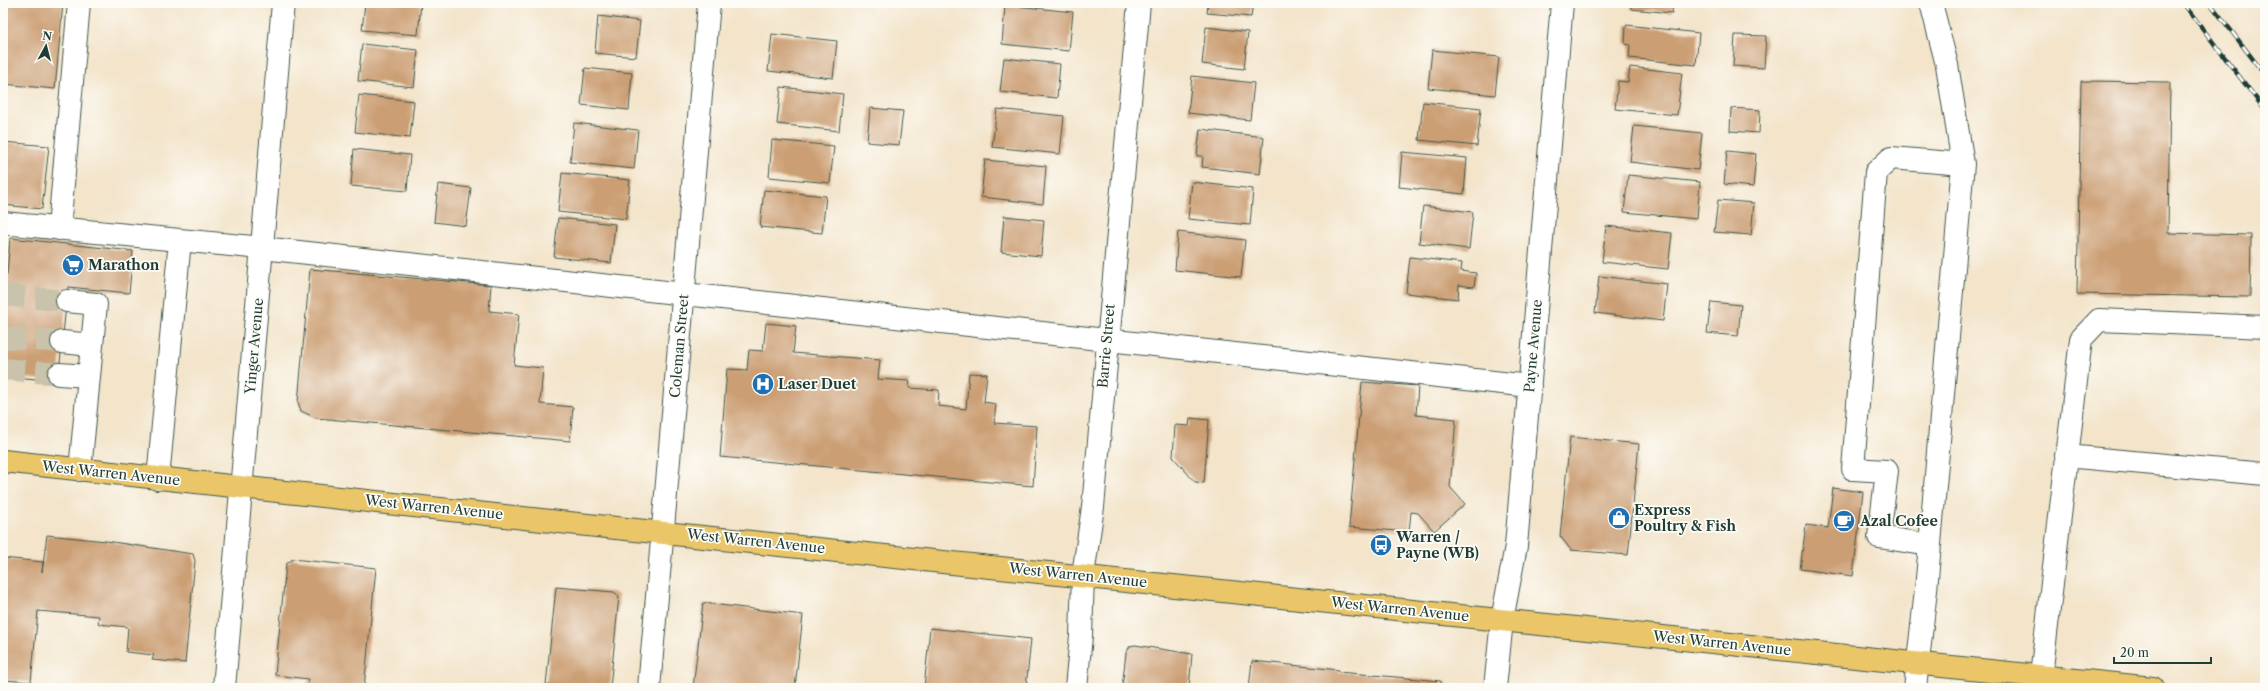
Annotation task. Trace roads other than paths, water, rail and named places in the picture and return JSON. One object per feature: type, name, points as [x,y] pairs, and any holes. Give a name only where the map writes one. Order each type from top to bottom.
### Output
[{"type":"main road","name":"West Warren Avenue","points":[[3,461],[158,479],[2153,688]]},
{"type":"street","points":[[59,229],[79,3]]},
{"type":"street","name":"Yinger Avenue","points":[[224,688],[283,3]]},
{"type":"street","name":"Coleman Street","points":[[649,688],[709,3]]},
{"type":"street","name":"Barrie Street","points":[[1076,688],[1081,636],[1083,575],[1092,507],[1139,3]]},
{"type":"street","name":"Payne Avenue","points":[[1495,688],[1502,620],[1516,546],[1562,3]]},
{"type":"street","points":[[1915,688],[1930,545],[1963,164],[1947,65],[1931,3]]},
{"type":"street","points":[[1930,545],[1879,537],[1887,472],[1853,469],[1876,172],[1891,158],[1963,164]]},
{"type":"street","points":[[3,223],[262,248],[1530,386]]},
{"type":"street","points":[[158,479],[180,240]]},
{"type":"street","points":[[67,300],[96,304],[80,470]]},
{"type":"street","points":[[2042,676],[2080,339],[2099,320],[2265,327]]},
{"type":"street","points":[[62,342],[92,345]]},
{"type":"street","points":[[59,374],[88,376]]},
{"type":"street","points":[[2066,456],[2265,474]]},
{"type":"tunnel","points":[[3,295],[67,301]]},
{"type":"tunnel","points":[[3,337],[62,342]]},
{"type":"tunnel","points":[[3,369],[59,374]]},
{"type":"railway","points":[[2183,3],[2265,110]]},
{"type":"railway","points":[[2210,3],[2265,75]]},
{"type":"place","name":"Marathon","points":[[73,265]]},
{"type":"place","name":"Laser Duet","points":[[763,384]]},
{"type":"place","name":"Express Poultry & Fish","points":[[1619,518]]},
{"type":"place","name":"Azal Cofee","points":[[1844,521]]},
{"type":"place","name":"Warren / Payne (WB)","points":[[1381,545]]}]
